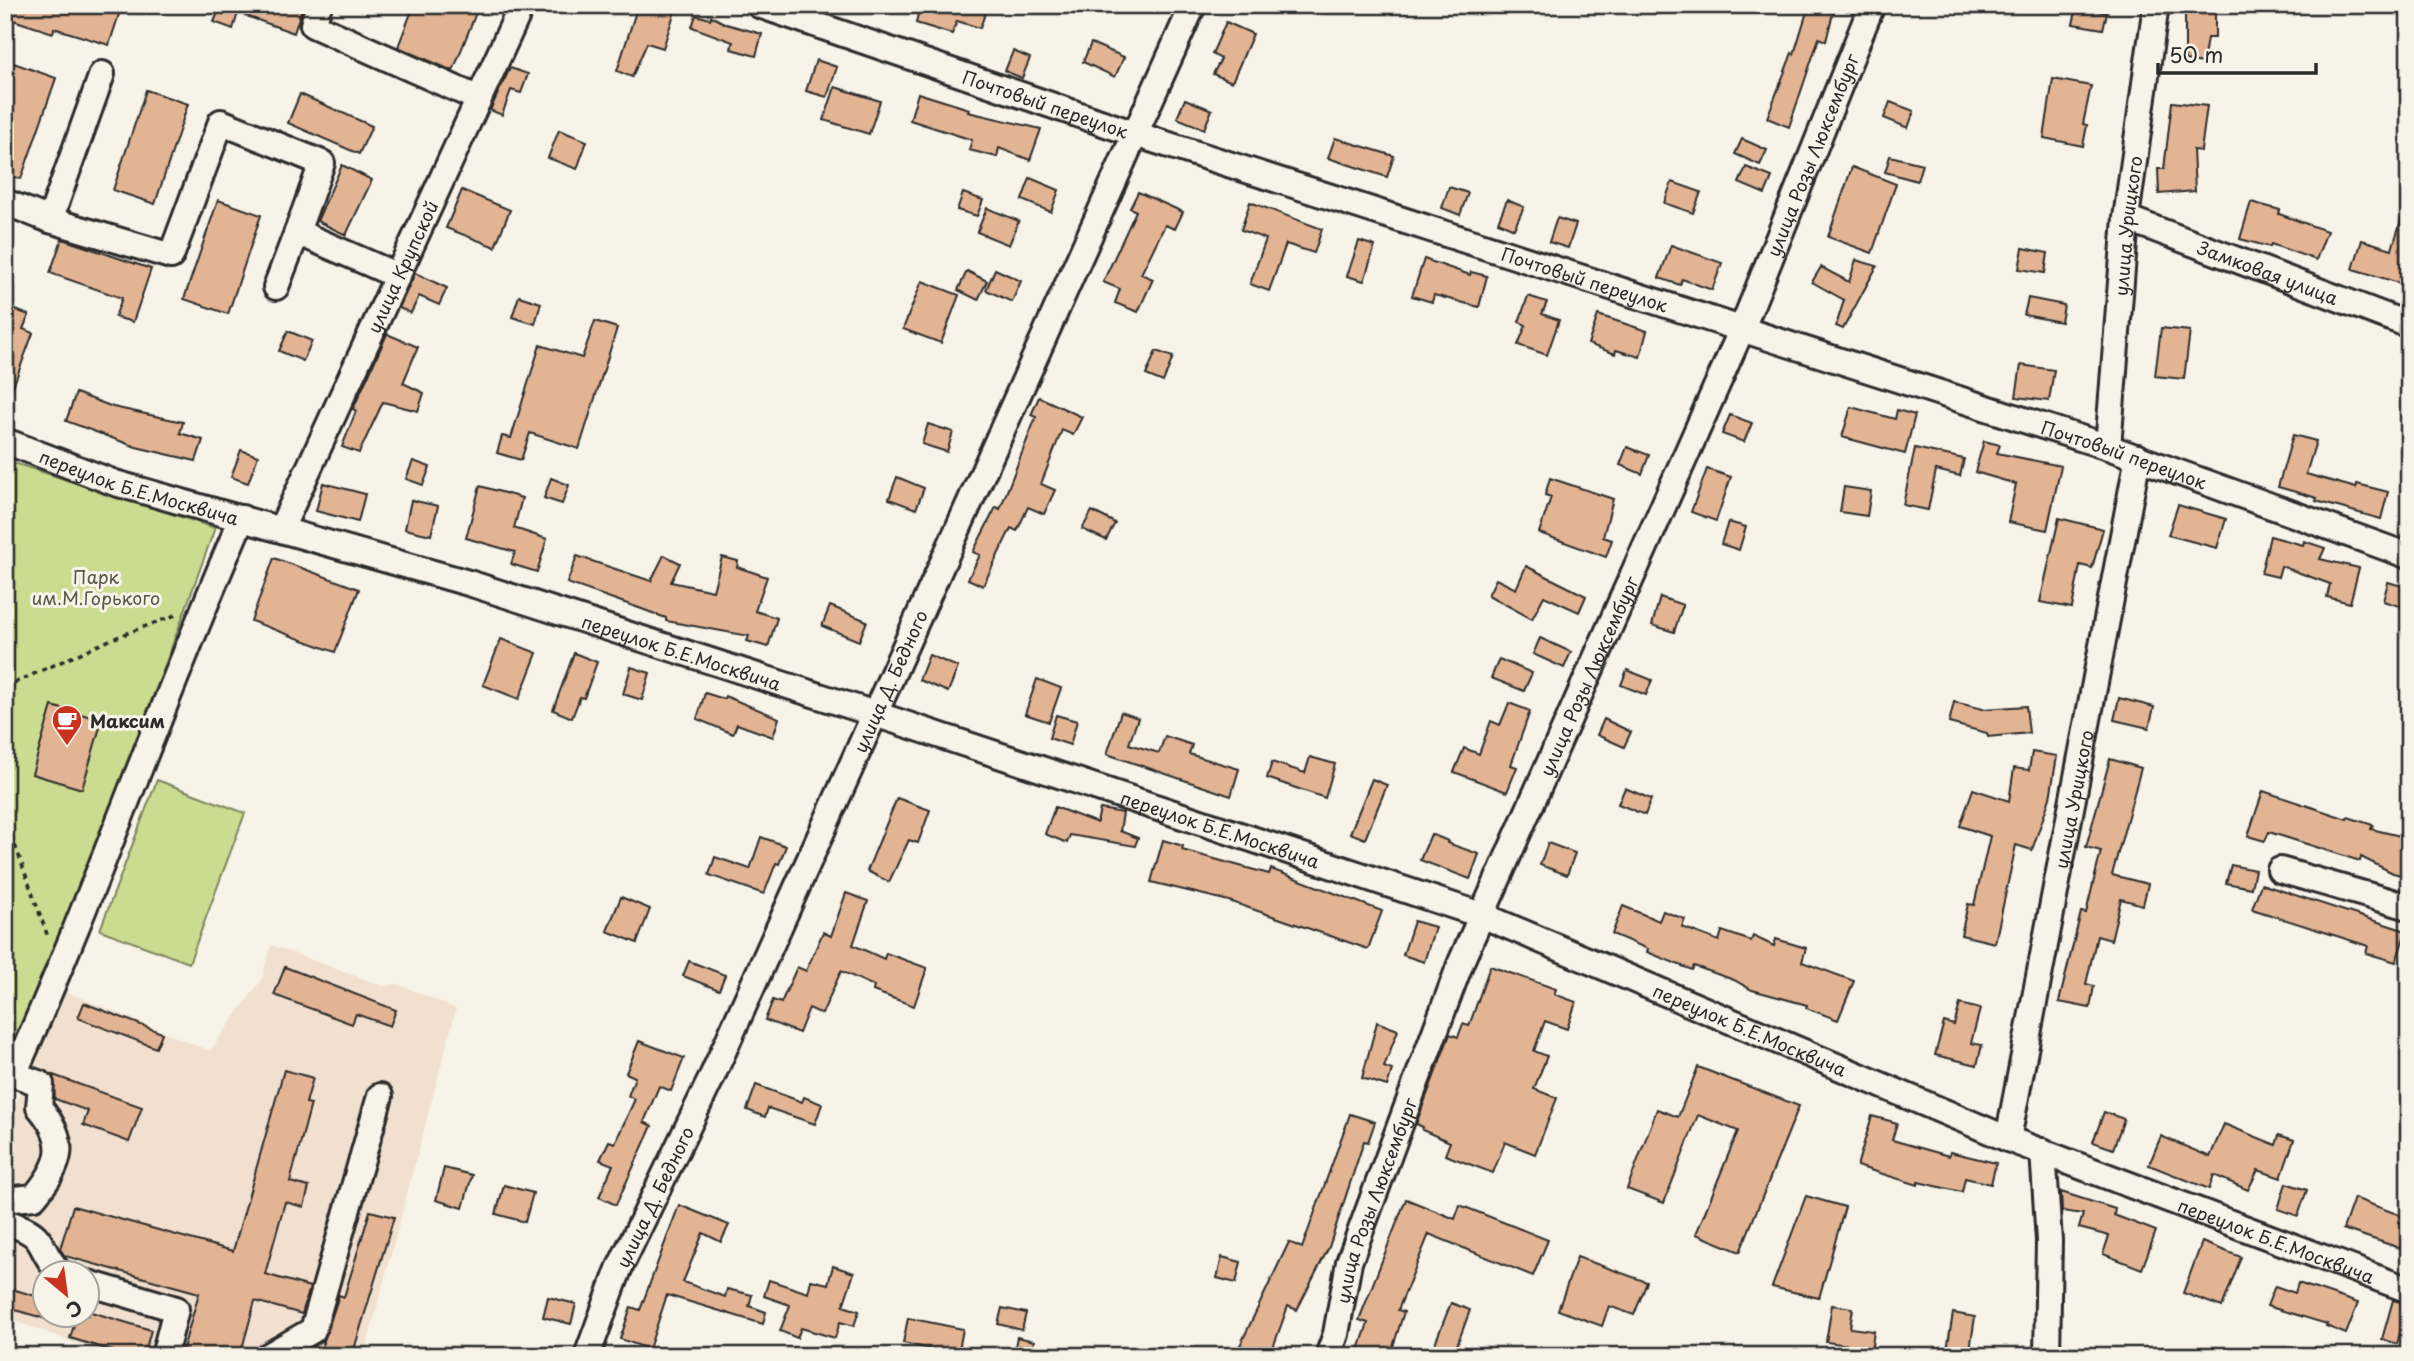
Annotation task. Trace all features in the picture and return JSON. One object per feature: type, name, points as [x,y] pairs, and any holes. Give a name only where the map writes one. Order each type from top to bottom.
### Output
[{"type":"street","points":[[319,5],[313,25],[479,99]]},
{"type":"street","name":"улица Крупской","points":[[281,529],[522,5]]},
{"type":"street","name":"Почтовый переулок","points":[[759,5],[1135,134],[2138,457],[2409,556]]},
{"type":"street","name":"улица Д. Бедного","points":[[587,1356],[619,1269],[710,1081],[1193,5]]},
{"type":"street","name":"улица Розы Люксембург","points":[[1328,1356],[1336,1334],[1349,1262],[1461,962],[1484,916],[1741,331],[1872,5]]},
{"type":"street","name":"улица Урицкого","points":[[2108,447],[2126,218],[2156,5]]},
{"type":"street","points":[[50,220],[102,74]]},
{"type":"street","points":[[5,202],[50,220],[170,256],[221,122],[322,163],[276,287]]},
{"type":"street","name":"Замковая улица","points":[[2126,218],[2409,325]]},
{"type":"street","points":[[297,232],[398,276]]},
{"type":"street","name":"переулок Б.Е.Москвича","points":[[5,442],[115,483],[472,584],[874,713],[1484,916],[2008,1139],[2409,1290]]},
{"type":"street","name":"улица Урицкого","points":[[2008,1139],[2138,457]]},
{"type":"street","points":[[5,1200],[34,1197],[50,1177],[60,1148],[55,1126],[39,1107],[41,1084],[10,1073],[58,975],[109,853],[200,613],[242,517]]},
{"type":"street","points":[[2280,870],[2409,907]]},
{"type":"street","points":[[268,1356],[313,1330],[380,1096]]},
{"type":"street","points":[[2043,1151],[2049,1241],[2047,1356]]},
{"type":"street","points":[[5,1222],[30,1229],[41,1240],[44,1251],[51,1260]]},
{"type":"street","points":[[102,1287],[176,1309],[164,1356]]},
{"type":"path","points":[[5,687],[178,614],[200,613]]},
{"type":"path","points":[[5,817],[56,960],[58,975]]},
{"type":"shaded area","points":[[271,945],[383,986],[398,984],[456,1009],[364,1356],[110,1356],[40,1330],[102,1330],[102,1260],[32,1260],[32,1327],[5,1317],[5,1130],[62,990],[210,1051],[262,979]]},
{"type":"green space","name":"Парк им.М.Горького","points":[[5,460],[215,528],[64,942],[14,1056],[5,1053]]},
{"type":"green space","points":[[157,780],[245,813],[189,963],[100,930]]},
{"type":"building","points":[[15,5],[122,5],[109,45],[54,28],[53,33],[10,19]]},
{"type":"building","points":[[221,5],[303,5],[294,33],[238,13],[233,29],[214,22]]},
{"type":"building","points":[[414,5],[479,5],[453,71],[398,47]]},
{"type":"building","points":[[638,5],[677,5],[663,48],[647,43],[632,77],[617,71]]},
{"type":"building","points":[[920,5],[988,5],[980,28],[957,21],[952,34],[916,23]]},
{"type":"building","points":[[1809,5],[1835,5],[1826,41],[1819,38],[1789,127],[1767,118],[1792,53],[1794,54]]},
{"type":"building","points":[[2077,7],[2107,13],[2103,29],[2073,24]]},
{"type":"building","points":[[2185,10],[2215,10],[2215,38],[2207,38],[2203,63],[2185,60]]},
{"type":"building","points":[[696,15],[710,19],[711,16],[726,24],[762,34],[756,56],[731,49],[733,42],[692,27]]},
{"type":"building","points":[[1226,22],[1253,34],[1232,82],[1213,74],[1221,59],[1212,54]]},
{"type":"building","points":[[1091,43],[1124,57],[1115,77],[1083,62]]},
{"type":"building","points":[[1013,51],[1030,58],[1022,78],[1005,71]]},
{"type":"building","points":[[5,60],[56,78],[21,179],[5,174]]},
{"type":"building","points":[[816,60],[837,67],[827,97],[806,91]]},
{"type":"building","points":[[510,68],[528,74],[521,93],[511,90],[502,115],[490,110]]},
{"type":"building","points":[[2053,79],[2091,86],[2083,124],[2087,125],[2083,146],[2044,138]]},
{"type":"building","points":[[835,87],[880,101],[869,134],[824,120]]},
{"type":"building","points":[[146,90],[188,104],[155,204],[113,190]]},
{"type":"building","points":[[918,93],[969,109],[968,112],[1041,129],[1030,160],[999,148],[997,157],[969,150],[972,140],[910,120]]},
{"type":"building","points":[[300,94],[372,126],[359,154],[288,123]]},
{"type":"building","points":[[1185,99],[1212,110],[1204,129],[1177,118]]},
{"type":"building","points":[[1890,102],[1914,111],[1908,128],[1884,118]]},
{"type":"building","points":[[2172,102],[2207,106],[2201,151],[2193,150],[2195,191],[2159,194],[2158,169],[2164,169]]},
{"type":"building","points":[[559,130],[587,141],[577,169],[548,158]]},
{"type":"building","points":[[1335,138],[1394,156],[1387,177],[1328,158]]},
{"type":"building","points":[[1742,139],[1767,150],[1760,165],[1735,154]]},
{"type":"building","points":[[1890,156],[1922,164],[1917,181],[1885,172]]},
{"type":"building","points":[[342,165],[372,180],[346,235],[317,221]]},
{"type":"building","points":[[1746,167],[1772,177],[1765,194],[1739,183]]},
{"type":"building","points":[[1852,167],[1896,184],[1872,253],[1828,237]]},
{"type":"building","points":[[1030,178],[1059,190],[1051,212],[1022,200]]},
{"type":"building","points":[[1672,182],[1701,192],[1693,213],[1664,203]]},
{"type":"building","points":[[1449,187],[1468,193],[1460,215],[1442,208]]},
{"type":"building","points":[[462,190],[510,210],[495,247],[446,228]]},
{"type":"building","points":[[1138,192],[1183,212],[1175,229],[1165,225],[1141,274],[1153,279],[1138,312],[1115,303],[1120,289],[1103,282],[1136,211],[1130,208]]},
{"type":"building","points":[[963,193],[983,200],[977,216],[957,210]]},
{"type":"building","points":[[218,200],[261,215],[228,314],[184,299]]},
{"type":"building","points":[[1507,200],[1524,207],[1514,229],[1498,222]]},
{"type":"building","points":[[1250,202],[1322,229],[1314,253],[1286,244],[1269,291],[1250,284],[1266,239],[1241,230]]},
{"type":"building","points":[[2251,202],[2280,210],[2279,214],[2327,231],[2316,260],[2271,244],[2270,247],[2240,239]]},
{"type":"building","points":[[987,208],[1019,221],[1009,245],[977,232]]},
{"type":"building","points":[[2405,208],[2409,208],[2409,286],[2353,269],[2362,240],[2392,249]]},
{"type":"building","points":[[1557,218],[1576,224],[1568,248],[1549,242]]},
{"type":"building","points":[[62,239],[151,269],[133,322],[115,317],[122,298],[50,273]]},
{"type":"building","points":[[1359,241],[1375,246],[1364,281],[1347,276]]},
{"type":"building","points":[[1671,245],[1722,263],[1712,290],[1682,279],[1680,285],[1659,278]]},
{"type":"building","points":[[2023,248],[2048,253],[2045,273],[2019,269]]},
{"type":"building","points":[[1424,259],[1470,275],[1471,272],[1487,276],[1479,307],[1434,295],[1432,302],[1412,296]]},
{"type":"building","points":[[1856,260],[1877,266],[1843,329],[1836,326],[1844,300],[1812,282],[1821,267],[1849,282]]},
{"type":"building","points":[[995,269],[1021,281],[1012,302],[986,290]]},
{"type":"building","points":[[967,271],[987,281],[978,300],[958,290]]},
{"type":"building","points":[[415,273],[447,288],[439,305],[419,296],[411,313],[399,308]]},
{"type":"building","points":[[922,281],[959,295],[941,343],[903,329]]},
{"type":"building","points":[[519,296],[541,303],[535,324],[512,317]]},
{"type":"building","points":[[1528,296],[1547,302],[1542,314],[1559,320],[1547,355],[1518,345],[1526,325],[1519,322]]},
{"type":"building","points":[[2028,298],[2064,305],[2061,322],[2024,315]]},
{"type":"building","points":[[5,306],[29,315],[23,329],[33,333],[7,403]]},
{"type":"building","points":[[1598,315],[1647,331],[1640,357],[1616,350],[1615,354],[1588,344]]},
{"type":"building","points":[[595,321],[617,328],[579,449],[530,433],[521,460],[497,453],[502,436],[511,438],[540,345],[582,358]]},
{"type":"building","points":[[2161,328],[2190,331],[2184,379],[2155,376]]},
{"type":"building","points":[[288,331],[312,341],[303,361],[279,351]]},
{"type":"building","points":[[387,334],[418,347],[403,383],[424,393],[418,411],[383,402],[359,453],[342,447],[356,411],[353,409]]},
{"type":"building","points":[[1156,351],[1173,357],[1163,382],[1146,375]]},
{"type":"building","points":[[2021,365],[2054,370],[2049,401],[2016,397]]},
{"type":"building","points":[[76,393],[113,407],[183,422],[180,433],[203,440],[196,461],[136,447],[66,421]]},
{"type":"building","points":[[1039,397],[1082,417],[1073,435],[1062,430],[1041,484],[1055,490],[1044,514],[1028,507],[1017,531],[1011,528],[983,586],[968,579],[980,555],[973,552],[996,507],[1000,509],[1036,417],[1031,415]]},
{"type":"building","points":[[1851,407],[1895,419],[1897,410],[1915,415],[1905,454],[1842,437]]},
{"type":"building","points":[[1730,415],[1752,423],[1744,442],[1722,434]]},
{"type":"building","points":[[928,424],[953,432],[947,452],[922,444]]},
{"type":"building","points":[[2293,435],[2316,441],[2306,474],[2356,488],[2357,484],[2388,492],[2381,519],[2278,487]]},
{"type":"building","points":[[1984,441],[2000,445],[1997,453],[2061,466],[2047,530],[2008,522],[2016,484],[1975,472]]},
{"type":"building","points":[[1627,447],[1649,455],[1642,474],[1620,465]]},
{"type":"building","points":[[1915,448],[1964,459],[1960,476],[1936,470],[1928,510],[1903,505]]},
{"type":"building","points":[[241,450],[258,456],[248,483],[231,477]]},
{"type":"building","points":[[413,461],[430,467],[423,485],[406,479]]},
{"type":"building","points":[[1707,469],[1731,477],[1716,521],[1691,512]]},
{"type":"building","points":[[897,477],[924,488],[916,509],[889,499]]},
{"type":"building","points":[[551,478],[569,485],[562,504],[544,498]]},
{"type":"building","points":[[1550,478],[1613,499],[1603,537],[1612,540],[1606,557],[1539,533],[1551,497],[1545,495]]},
{"type":"building","points":[[323,483],[365,494],[358,522],[316,511]]},
{"type":"building","points":[[480,486],[522,498],[514,528],[547,539],[537,572],[511,564],[515,552],[466,538]]},
{"type":"building","points":[[1844,487],[1871,491],[1867,516],[1840,512]]},
{"type":"building","points":[[411,500],[438,506],[431,535],[405,529]]},
{"type":"building","points":[[2178,505],[2226,519],[2217,548],[2168,535]]},
{"type":"building","points":[[1092,511],[1115,523],[1106,540],[1082,529]]},
{"type":"building","points":[[2059,518],[2103,529],[2092,568],[2080,565],[2072,608],[2040,602]]},
{"type":"building","points":[[1728,522],[1746,527],[1739,550],[1721,544]]},
{"type":"building","points":[[2270,536],[2303,545],[2304,541],[2325,548],[2320,559],[2359,568],[2350,603],[2327,597],[2330,584],[2281,566],[2278,577],[2261,573]]},
{"type":"building","points":[[664,555],[680,563],[671,582],[713,591],[722,557],[738,561],[737,567],[767,577],[755,611],[777,618],[768,647],[747,641],[749,636],[666,621],[666,618],[567,583],[577,556],[651,581]]},
{"type":"building","points":[[274,558],[359,589],[335,652],[251,621]]},
{"type":"building","points":[[1526,566],[1586,596],[1579,612],[1544,596],[1532,619],[1488,595],[1496,579],[1516,589]]},
{"type":"building","points":[[2388,582],[2409,588],[2409,609],[2383,601]]},
{"type":"building","points":[[1660,597],[1683,605],[1674,632],[1652,625]]},
{"type":"building","points":[[830,606],[867,621],[859,641],[822,626]]},
{"type":"building","points":[[1540,638],[1571,652],[1564,668],[1533,654]]},
{"type":"building","points":[[501,639],[537,653],[519,699],[483,685]]},
{"type":"building","points":[[574,653],[597,662],[584,698],[580,697],[572,718],[553,710]]},
{"type":"building","points":[[929,655],[958,667],[948,692],[919,680]]},
{"type":"building","points":[[1499,659],[1532,673],[1524,691],[1491,678]]},
{"type":"building","points":[[631,667],[650,673],[642,700],[623,694]]},
{"type":"building","points":[[1627,670],[1652,680],[1646,695],[1621,685]]},
{"type":"building","points":[[1037,679],[1061,688],[1049,722],[1025,714]]},
{"type":"building","points":[[705,693],[724,699],[725,696],[779,718],[773,737],[737,724],[733,734],[697,719]]},
{"type":"building","points":[[2119,698],[2154,707],[2149,728],[2114,720]]},
{"type":"building","points":[[1954,702],[1983,709],[2026,706],[2029,733],[1988,737],[1987,733],[1949,723]]},
{"type":"building","points":[[1509,703],[1530,711],[1511,765],[1517,767],[1507,792],[1454,772],[1464,748],[1479,754],[1491,721],[1500,725]]},
{"type":"building","name":"Максим","points":[[52,706],[102,720],[82,789],[32,774]]},
{"type":"building","points":[[1121,712],[1138,718],[1129,744],[1159,753],[1165,736],[1192,745],[1189,754],[1239,769],[1231,796],[1107,754]]},
{"type":"building","points":[[1056,715],[1077,721],[1070,745],[1049,738]]},
{"type":"building","points":[[1604,719],[1631,732],[1624,747],[1597,735]]},
{"type":"building","points":[[2032,752],[2057,756],[2050,798],[2032,850],[2016,845],[1995,943],[1961,935],[1968,904],[1974,905],[1990,836],[1960,826],[1973,789],[2009,801],[2014,768],[2029,770]]},
{"type":"building","points":[[1310,757],[1335,764],[1325,798],[1267,778],[1272,762],[1305,773]]},
{"type":"building","points":[[2110,759],[2141,768],[2112,875],[2148,884],[2143,905],[2121,899],[2111,940],[2097,936],[2086,984],[2094,986],[2090,1008],[2059,1002],[2081,912],[2086,913],[2101,851],[2086,847]]},
{"type":"building","points":[[1372,779],[1387,785],[1365,839],[1350,833]]},
{"type":"building","points":[[1625,788],[1651,799],[1645,815],[1618,804]]},
{"type":"building","points":[[2263,791],[2373,825],[2371,829],[2409,838],[2409,877],[2393,873],[2361,857],[2360,861],[2269,832],[2265,841],[2248,836]]},
{"type":"building","points":[[897,798],[930,810],[918,843],[909,840],[889,882],[867,871]]},
{"type":"building","points":[[1055,807],[1097,823],[1100,809],[1123,813],[1120,831],[1138,838],[1135,846],[1070,835],[1067,843],[1045,834]]},
{"type":"building","points":[[1431,834],[1448,841],[1447,843],[1479,854],[1470,879],[1420,860]]},
{"type":"building","points":[[761,837],[786,846],[764,894],[709,875],[715,857],[750,869]]},
{"type":"building","points":[[1163,840],[1183,846],[1182,850],[1269,874],[1271,869],[1382,911],[1368,949],[1229,901],[1151,882]]},
{"type":"building","points":[[1548,843],[1575,853],[1567,875],[1540,865]]},
{"type":"building","points":[[2231,865],[2255,870],[2251,888],[2226,883]]},
{"type":"building","points":[[2261,884],[2406,931],[2396,962],[2366,953],[2368,946],[2252,909]]},
{"type":"building","points":[[846,893],[868,901],[853,945],[884,959],[886,953],[927,968],[914,1006],[873,991],[874,986],[841,971],[822,1014],[809,1008],[799,1033],[765,1020],[773,1000],[781,1003],[797,967],[806,971],[823,932],[831,936]]},
{"type":"building","points":[[621,897],[650,909],[637,943],[607,931]]},
{"type":"building","points":[[1623,906],[1659,921],[1663,911],[1685,919],[1682,927],[1719,941],[1722,931],[1751,941],[1753,936],[1774,946],[1776,939],[1806,948],[1802,962],[1854,981],[1838,1020],[1806,1008],[1807,1005],[1752,990],[1734,980],[1694,966],[1692,970],[1612,934]]},
{"type":"building","points":[[1414,921],[1435,927],[1424,962],[1403,955]]},
{"type":"building","points":[[689,961],[725,975],[719,990],[683,976]]},
{"type":"building","points":[[1490,966],[1556,989],[1554,994],[1576,1002],[1567,1029],[1545,1021],[1534,1051],[1547,1056],[1534,1089],[1557,1098],[1535,1154],[1505,1142],[1493,1173],[1445,1155],[1450,1142],[1422,1130],[1423,1127],[1416,1124],[1450,1034],[1458,1037],[1463,1024],[1469,1026]]},
{"type":"building","points":[[285,967],[396,1010],[390,1026],[356,1014],[352,1024],[274,995]]},
{"type":"building","points":[[84,1003],[162,1033],[156,1048],[78,1018]]},
{"type":"building","points":[[1960,1004],[1980,1009],[1971,1043],[1982,1045],[1977,1065],[1935,1055],[1944,1022],[1954,1025]]},
{"type":"building","points":[[1377,1022],[1398,1030],[1384,1067],[1392,1070],[1387,1086],[1362,1078]]},
{"type":"building","points":[[639,1041],[684,1058],[671,1091],[659,1086],[644,1122],[652,1126],[616,1205],[599,1197],[613,1165],[600,1160],[609,1141],[615,1143],[635,1099],[628,1096],[635,1077],[626,1073]]},
{"type":"building","points":[[1698,1067],[1799,1106],[1740,1252],[1696,1234],[1738,1131],[1698,1115],[1664,1203],[1627,1189],[1657,1109],[1678,1117]]},
{"type":"building","points":[[284,1070],[313,1078],[306,1103],[311,1104],[290,1182],[309,1187],[304,1207],[285,1202],[265,1274],[310,1287],[302,1314],[255,1301],[240,1356],[181,1356],[199,1293],[102,1266],[102,1260],[79,1260],[65,1256],[60,1249],[73,1206],[233,1251]]},
{"type":"building","points":[[53,1075],[142,1107],[129,1142],[83,1125],[88,1111],[55,1099]]},
{"type":"building","points":[[756,1085],[802,1102],[804,1097],[822,1104],[815,1124],[768,1108],[765,1117],[747,1110]]},
{"type":"building","points":[[2104,1112],[2124,1119],[2113,1149],[2093,1142]]},
{"type":"building","points":[[1350,1114],[1375,1122],[1368,1142],[1364,1141],[1329,1247],[1297,1310],[1288,1306],[1270,1356],[1235,1356],[1289,1242],[1302,1248]]},
{"type":"building","points":[[1872,1116],[1897,1123],[1892,1140],[1949,1156],[1950,1152],[1996,1163],[1991,1184],[1965,1178],[1962,1192],[1918,1182],[1918,1185],[1857,1166]]},
{"type":"building","points":[[2224,1124],[2276,1145],[2279,1135],[2294,1140],[2281,1178],[2258,1170],[2248,1190],[2214,1175],[2209,1189],[2149,1165],[2161,1136],[2210,1157]]},
{"type":"building","points":[[444,1168],[472,1175],[463,1208],[436,1200]]},
{"type":"building","points":[[2286,1183],[2307,1190],[2298,1216],[2278,1209]]},
{"type":"building","points":[[504,1185],[533,1193],[525,1222],[496,1214]]},
{"type":"building","points":[[2061,1192],[2115,1209],[2114,1215],[2156,1231],[2142,1269],[2103,1254],[2109,1236],[2079,1228],[2083,1214],[2062,1211]]},
{"type":"building","points":[[1806,1196],[1845,1207],[1819,1298],[1772,1287]]},
{"type":"building","points":[[2354,1198],[2400,1215],[2398,1222],[2409,1225],[2409,1251],[2343,1229]]},
{"type":"building","points":[[1406,1199],[1455,1219],[1460,1205],[1548,1240],[1533,1276],[1429,1234],[1398,1310],[1404,1312],[1390,1356],[1357,1356],[1368,1323],[1359,1320]]},
{"type":"building","points":[[679,1205],[729,1225],[721,1242],[703,1233],[683,1282],[725,1297],[727,1289],[752,1295],[749,1306],[766,1312],[763,1324],[667,1295],[649,1349],[620,1339],[631,1307],[640,1310]]},
{"type":"building","points":[[370,1211],[394,1217],[352,1356],[319,1356],[339,1295],[344,1297]]},
{"type":"building","points":[[2202,1242],[2241,1257],[2222,1307],[2183,1293]]},
{"type":"building","points":[[1222,1257],[1241,1262],[1236,1283],[1217,1278]]},
{"type":"building","points":[[1577,1257],[1647,1282],[1634,1315],[1609,1306],[1602,1326],[1558,1310]]},
{"type":"building","points":[[833,1266],[854,1273],[843,1306],[859,1311],[854,1326],[840,1322],[835,1338],[801,1328],[797,1338],[780,1331],[790,1305],[764,1296],[769,1280],[808,1293],[811,1280],[828,1284]]},
{"type":"building","points":[[2298,1283],[2358,1303],[2346,1334],[2326,1326],[2327,1324],[2267,1306],[2275,1286],[2295,1293]]},
{"type":"building","points":[[5,1287],[32,1295],[32,1315],[5,1307]]},
{"type":"building","points":[[548,1297],[576,1304],[571,1324],[543,1317]]},
{"type":"building","points":[[2393,1300],[2408,1304],[2397,1344],[2382,1339]]},
{"type":"building","points":[[1451,1303],[1470,1310],[1453,1356],[1430,1356]]},
{"type":"building","points":[[1832,1305],[1853,1308],[1850,1328],[1874,1331],[1871,1353],[1855,1351],[1856,1346],[1826,1342]]},
{"type":"building","points":[[1002,1308],[1026,1313],[1022,1330],[998,1324]]},
{"type":"building","points":[[1953,1313],[1975,1317],[1969,1356],[1946,1356]]},
{"type":"building","points":[[102,1315],[151,1330],[144,1356],[129,1356],[70,1338],[72,1330],[102,1330]]},
{"type":"building","points":[[908,1318],[963,1329],[958,1355],[903,1343]]},
{"type":"building","points":[[1017,1337],[1034,1341],[1031,1356],[1013,1356]]},
{"type":"place","name":"Максим","points":[[67,747]]}]
